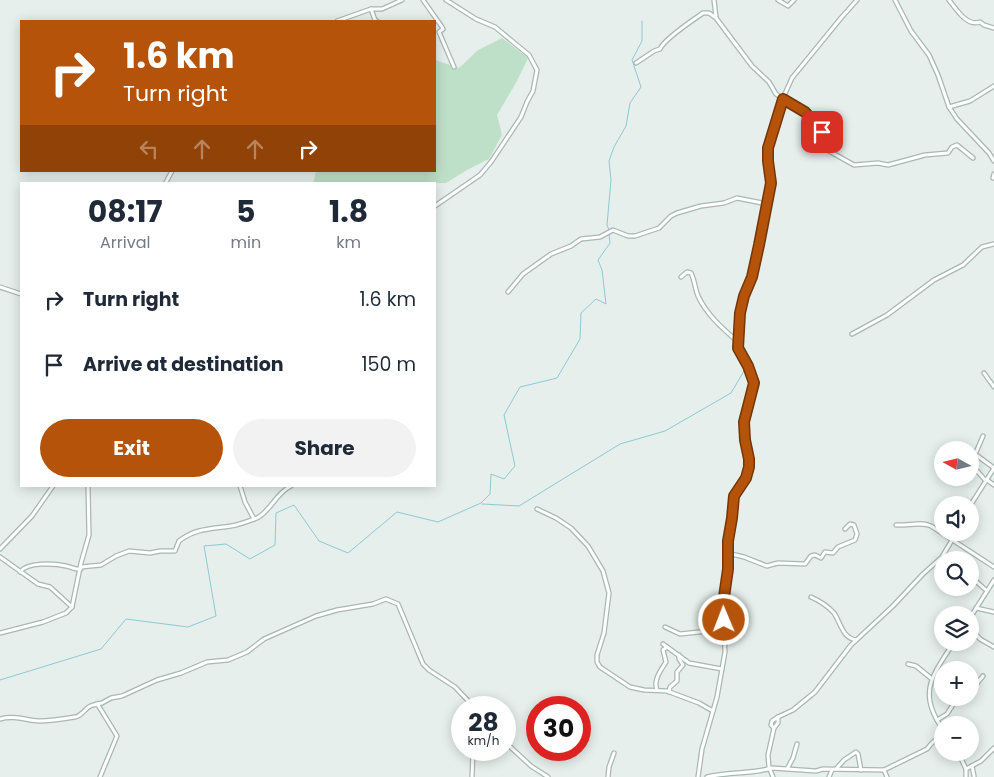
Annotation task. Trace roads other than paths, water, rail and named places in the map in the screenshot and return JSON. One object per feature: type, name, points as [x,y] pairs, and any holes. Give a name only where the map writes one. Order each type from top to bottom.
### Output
[{"type":"street","points":[[340,20],[371,9],[382,9],[402,0]]},
{"type":"street","points":[[423,0],[443,29],[437,32],[454,67]]},
{"type":"street","points":[[436,205],[480,174],[491,162],[521,117],[527,102],[534,92],[537,70],[529,55],[495,27],[476,19],[446,0]]},
{"type":"street","points":[[714,0],[716,18]]},
{"type":"street","points":[[778,0],[788,6],[794,0]]},
{"type":"street","points":[[698,777],[702,749],[713,711],[725,648],[723,604],[734,496],[746,478],[749,467],[744,422],[754,383],[748,366],[738,350],[737,341],[743,300],[752,277],[771,183],[768,148],[783,99],[792,78],[857,0]]},
{"type":"street","points":[[894,0],[907,25],[929,55],[949,107],[994,159]]},
{"type":"street","points":[[949,0],[968,21],[980,22],[994,28]]},
{"type":"street","points":[[371,9],[376,20]]},
{"type":"street","points":[[636,63],[644,59],[646,55],[660,49],[679,30],[704,13],[708,14],[716,18],[752,66],[764,76],[776,94],[805,112],[815,123],[823,135],[820,142],[824,149],[851,165],[878,163],[890,165],[925,155],[948,153],[952,147],[957,145],[973,158]]},
{"type":"street","points":[[949,107],[973,99],[994,86]]},
{"type":"street","points":[[508,292],[527,270],[551,254],[571,246],[581,239],[600,237],[609,230],[625,236],[635,236],[659,228],[671,216],[677,213],[700,206],[724,203],[737,198],[767,204]]},
{"type":"street","points":[[852,334],[887,315],[934,280],[963,265],[982,247],[994,244]]},
{"type":"street","points":[[681,277],[687,272],[691,273],[698,295],[705,307],[716,322],[737,341]]},
{"type":"street","points":[[0,287],[20,294]]},
{"type":"street","points":[[984,373],[994,387]]},
{"type":"street","points":[[979,446],[984,436]]},
{"type":"street","points":[[976,496],[994,468],[979,457]]},
{"type":"street","points":[[979,473],[986,481],[994,485]]},
{"type":"street","points":[[0,549],[32,516],[52,487]]},
{"type":"street","points":[[0,633],[43,622],[66,613],[72,607],[89,535],[88,487]]},
{"type":"street","points":[[240,487],[245,502],[254,519]]},
{"type":"street","points":[[20,572],[24,567],[32,565],[67,566],[75,570],[101,565],[128,551],[153,553],[176,550],[179,541],[198,531],[213,527],[231,526],[254,519],[263,514],[282,492],[290,487]]},
{"type":"street","points":[[537,509],[571,528],[588,546],[603,571],[609,593],[604,633],[597,655],[597,662],[600,667],[630,687],[670,692],[699,703],[713,711]]},
{"type":"street","points":[[727,553],[744,556],[765,566],[778,563],[805,564],[811,556],[815,555],[821,558],[826,552],[833,553],[838,547],[855,540],[857,534],[854,525],[850,524],[846,529]]},
{"type":"street","points":[[896,525],[927,524],[934,528]]},
{"type":"street","points":[[954,541],[994,567]]},
{"type":"street","points":[[0,556],[38,584],[50,587],[72,607]]},
{"type":"street","points":[[772,775],[768,755],[778,717],[793,710],[816,692],[856,640],[934,567]]},
{"type":"street","points":[[977,606],[994,580]]},
{"type":"street","points":[[979,583],[987,590]]},
{"type":"street","points":[[811,597],[824,603],[834,613],[838,623],[848,636],[856,640]]},
{"type":"street","points":[[0,719],[16,716],[39,721],[77,717],[89,706],[122,696],[156,680],[181,674],[207,662],[228,660],[244,653],[264,639],[316,616],[337,610],[373,604],[386,599],[397,602],[426,667],[448,681],[464,696]]},
{"type":"street","points":[[979,609],[994,612]]},
{"type":"street","points":[[665,627],[680,634],[718,630],[725,632]]},
{"type":"street","points":[[979,638],[994,648]]},
{"type":"street","points":[[663,644],[689,663],[722,669]]},
{"type":"street","points":[[657,690],[655,686],[659,672],[666,662],[662,650],[667,647]]},
{"type":"street","points":[[935,716],[929,702],[929,692],[932,680],[949,651]]},
{"type":"street","points":[[670,692],[670,687],[678,679],[678,672],[683,665],[679,654]]},
{"type":"street","points":[[908,664],[916,666],[930,676],[932,680]]},
{"type":"street","points":[[979,681],[983,676]]},
{"type":"street","points":[[96,704],[117,735],[100,777]]},
{"type":"street","points":[[944,716],[952,706]]},
{"type":"street","points":[[706,777],[770,768],[884,770],[927,749],[934,741]]},
{"type":"street","points":[[788,769],[797,744]]},
{"type":"street","points":[[966,768],[981,761],[994,748]]},
{"type":"street","points":[[516,752],[531,766],[548,777]]},
{"type":"street","points":[[829,777],[844,760],[856,752],[861,770]]},
{"type":"street","points":[[608,777],[614,753]]},
{"type":"street","points":[[472,777],[473,761]]},
{"type":"street","points":[[962,761],[967,777],[974,777],[972,766]]},
{"type":"street","points":[[772,775],[778,768]]},
{"type":"street","points":[[884,770],[887,777]]},
{"type":"waterway","points":[[609,230],[607,225],[611,180],[609,161],[614,147],[626,126],[630,103],[641,87],[632,60],[642,41],[642,21]]},
{"type":"waterway","points":[[0,680],[101,649],[126,619],[188,627],[216,616],[204,546],[226,544],[250,559],[275,545],[276,513],[294,505],[319,541],[348,553],[397,512],[438,522],[481,503],[490,494],[491,474],[504,479],[515,466],[504,415],[520,387],[557,378],[580,339],[581,313],[596,299],[606,304],[602,270],[598,260],[610,243],[609,234]]},
{"type":"waterway","points":[[482,504],[519,506],[620,444],[665,431],[731,393],[744,371]]}]
